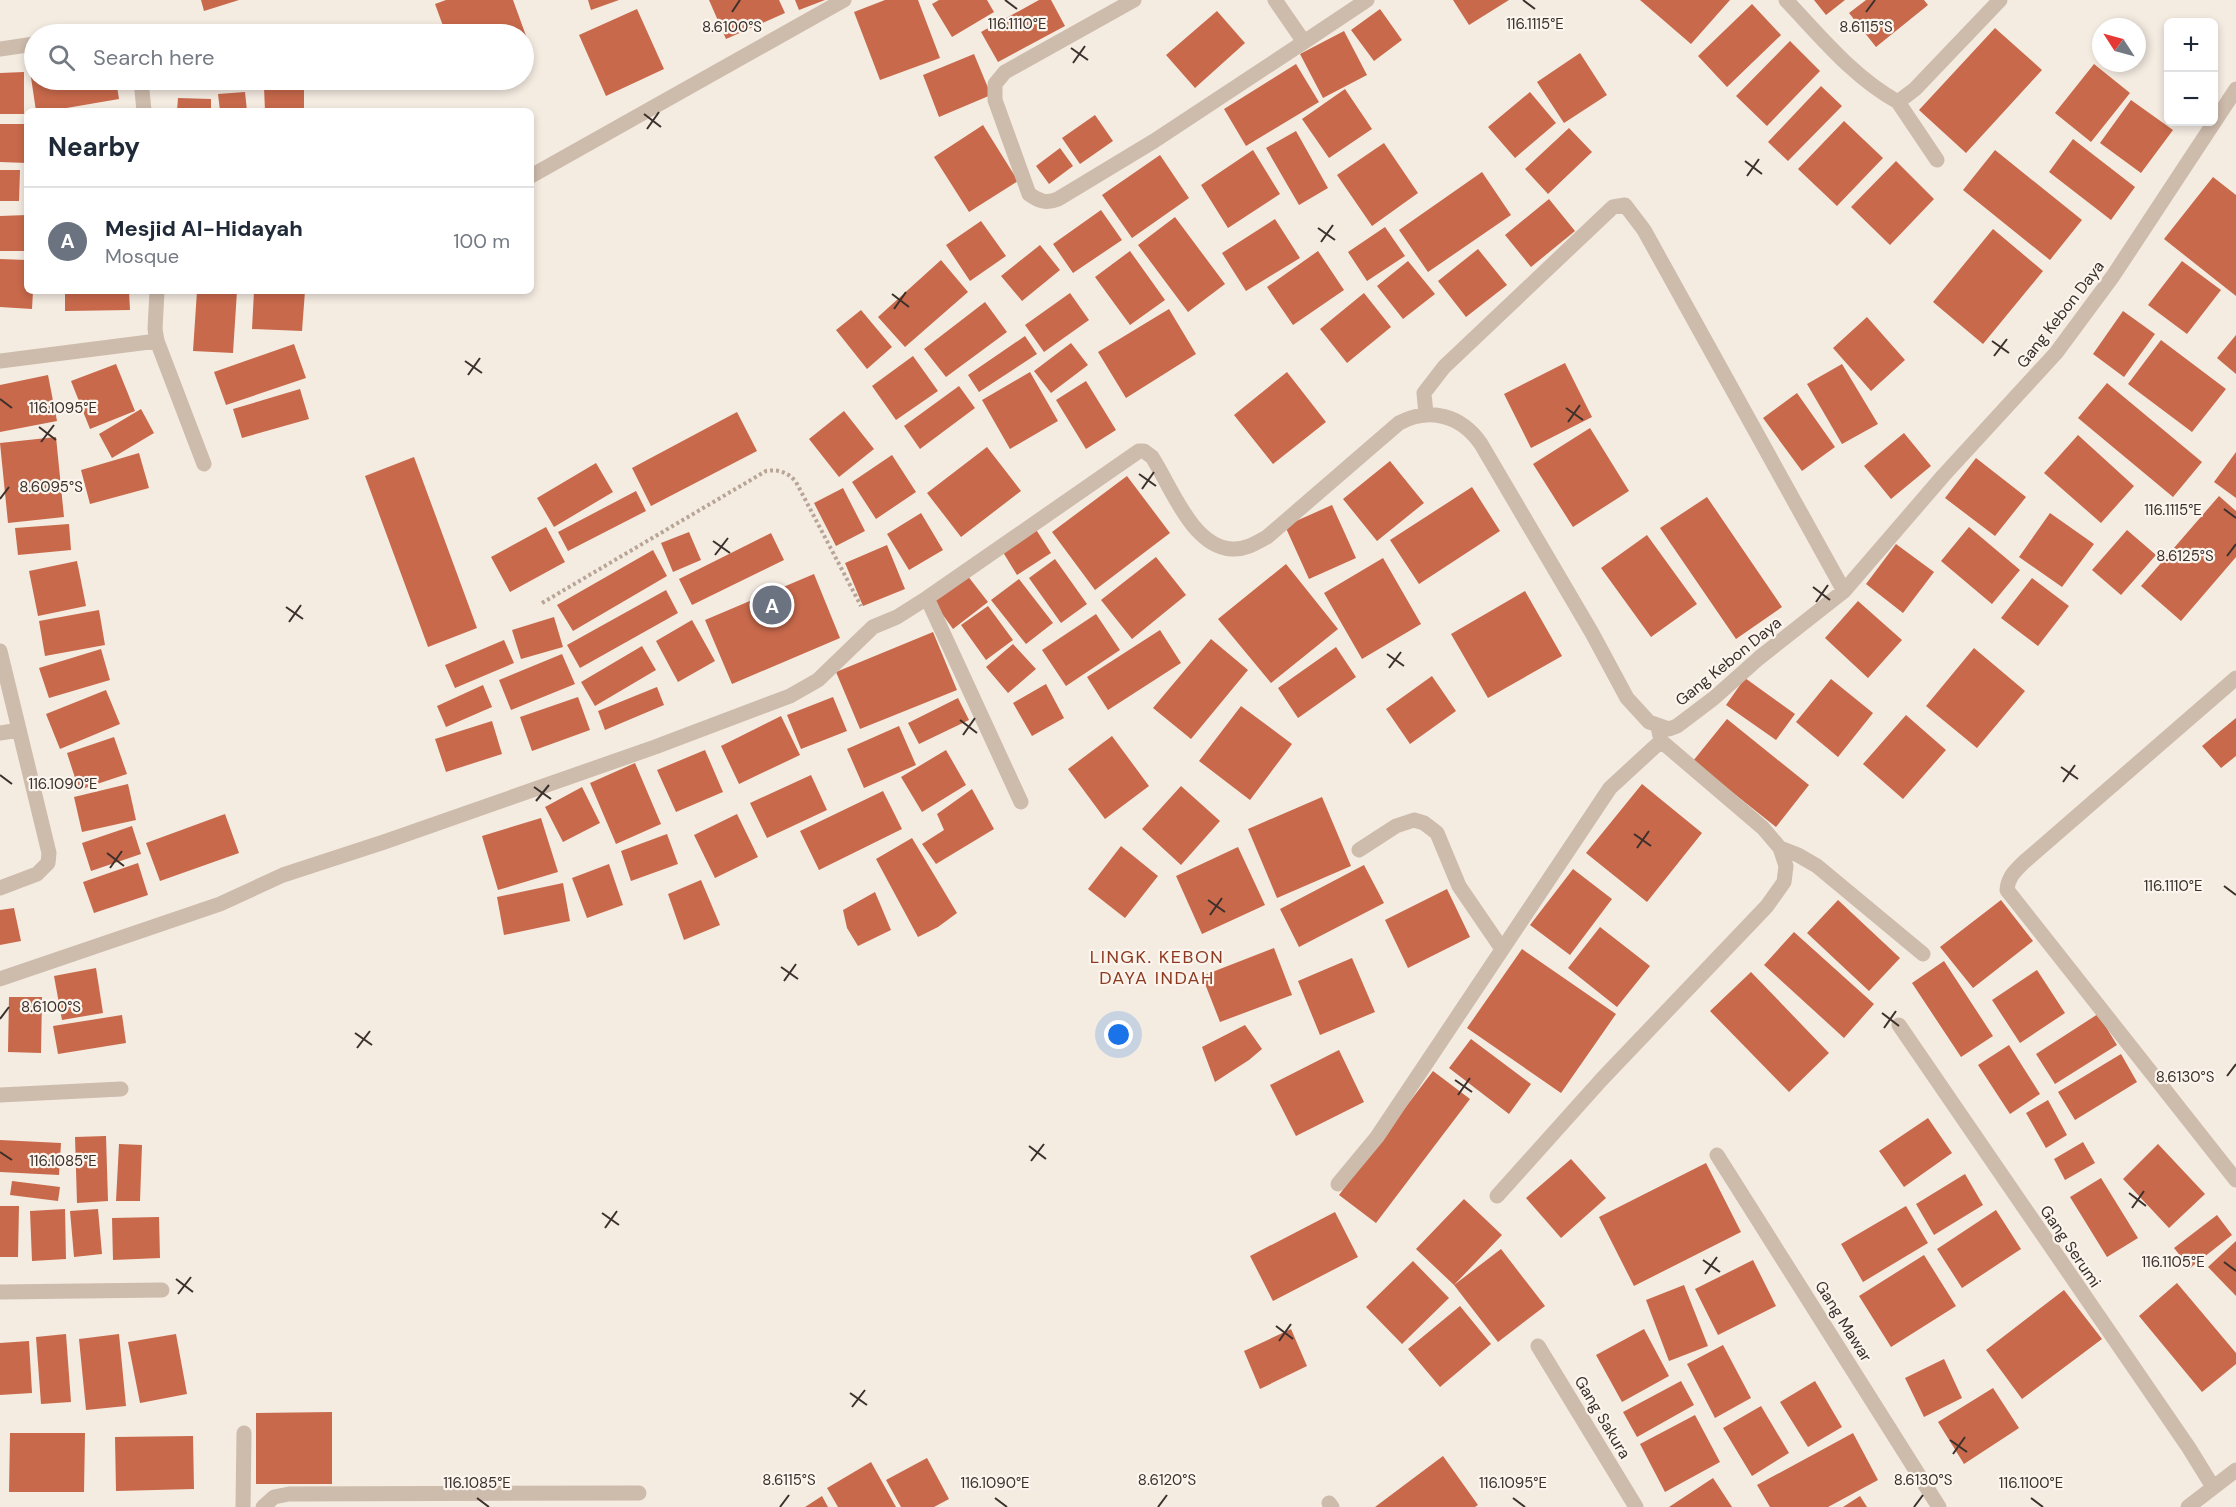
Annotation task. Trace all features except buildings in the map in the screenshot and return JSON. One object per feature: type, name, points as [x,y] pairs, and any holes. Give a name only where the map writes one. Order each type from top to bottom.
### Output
[{"type":"street","points":[[534,174],[844,0]]},
{"type":"street","points":[[1134,0],[1005,72],[999,77],[994,88],[994,96],[1029,194],[1043,201],[1051,202],[1058,199],[1154,141],[1368,0]]},
{"type":"street","points":[[1275,0],[1304,42]]},
{"type":"street","points":[[1786,0],[1849,66],[1898,102],[1937,160]]},
{"type":"street","points":[[1898,102],[1915,89],[2000,0]]},
{"type":"street","points":[[0,49],[24,45]]},
{"type":"street","name":"Gang Kebon Daya","points":[[1660,734],[1692,716],[1759,657],[1844,591],[1943,476],[2056,353],[2113,276],[2236,89]]},
{"type":"street","points":[[142,90],[144,108]]},
{"type":"street","points":[[1426,414],[1424,393],[1444,367],[1614,207],[1625,205],[1644,230],[1844,591]]},
{"type":"street","points":[[157,294],[155,329],[157,341],[204,464]]},
{"type":"street","points":[[0,361],[157,341]]},
{"type":"street","points":[[0,979],[220,904],[283,874],[384,842],[655,747],[790,696],[818,680],[873,627],[897,617],[927,598],[1133,454],[1144,452],[1152,457],[1184,513],[1202,535],[1221,548],[1234,550],[1251,546],[1267,537],[1399,423],[1426,414],[1445,416],[1454,419],[1476,436],[1592,633],[1627,698],[1660,734],[1763,828],[1780,848],[1786,866],[1784,882],[1767,906],[1602,1079],[1497,1196]]},
{"type":"street","points":[[927,598],[1021,802]]},
{"type":"street","points":[[0,651],[49,853],[48,863],[37,874],[0,888]]},
{"type":"street","points":[[2236,678],[2024,862],[2012,874],[2007,890],[2236,1180]]},
{"type":"street","points":[[0,733],[19,730]]},
{"type":"street","points":[[1338,1184],[1377,1137],[1610,788],[1660,734]]},
{"type":"street","points":[[1359,850],[1396,826],[1414,820],[1425,823],[1437,833],[1459,886],[1502,949]]},
{"type":"street","points":[[1780,848],[1816,866],[1923,954]]},
{"type":"street","name":"Gang Serumi","points":[[1899,1025],[2213,1487]]},
{"type":"street","points":[[0,1095],[121,1089]]},
{"type":"street","name":"Gang Mawar","points":[[1717,1155],[1940,1507]]},
{"type":"street","points":[[0,1292],[162,1290]]},
{"type":"street","name":"Gang Sakura","points":[[1538,1346],[1636,1507]]},
{"type":"street","points":[[243,1507],[244,1433]]},
{"type":"street","points":[[2188,1507],[2236,1470]]},
{"type":"street","points":[[263,1507],[274,1497],[289,1494],[433,1500],[639,1492]]},
{"type":"path","points":[[543,603],[766,471],[776,470],[789,475],[796,482],[873,627]]},
{"type":"place","name":"Mesjid Al-Hidayah","points":[[772,605]]},
{"type":"district","name":"LINGK. KEBON DAYA INDAH","points":[[1157,967]]}]
